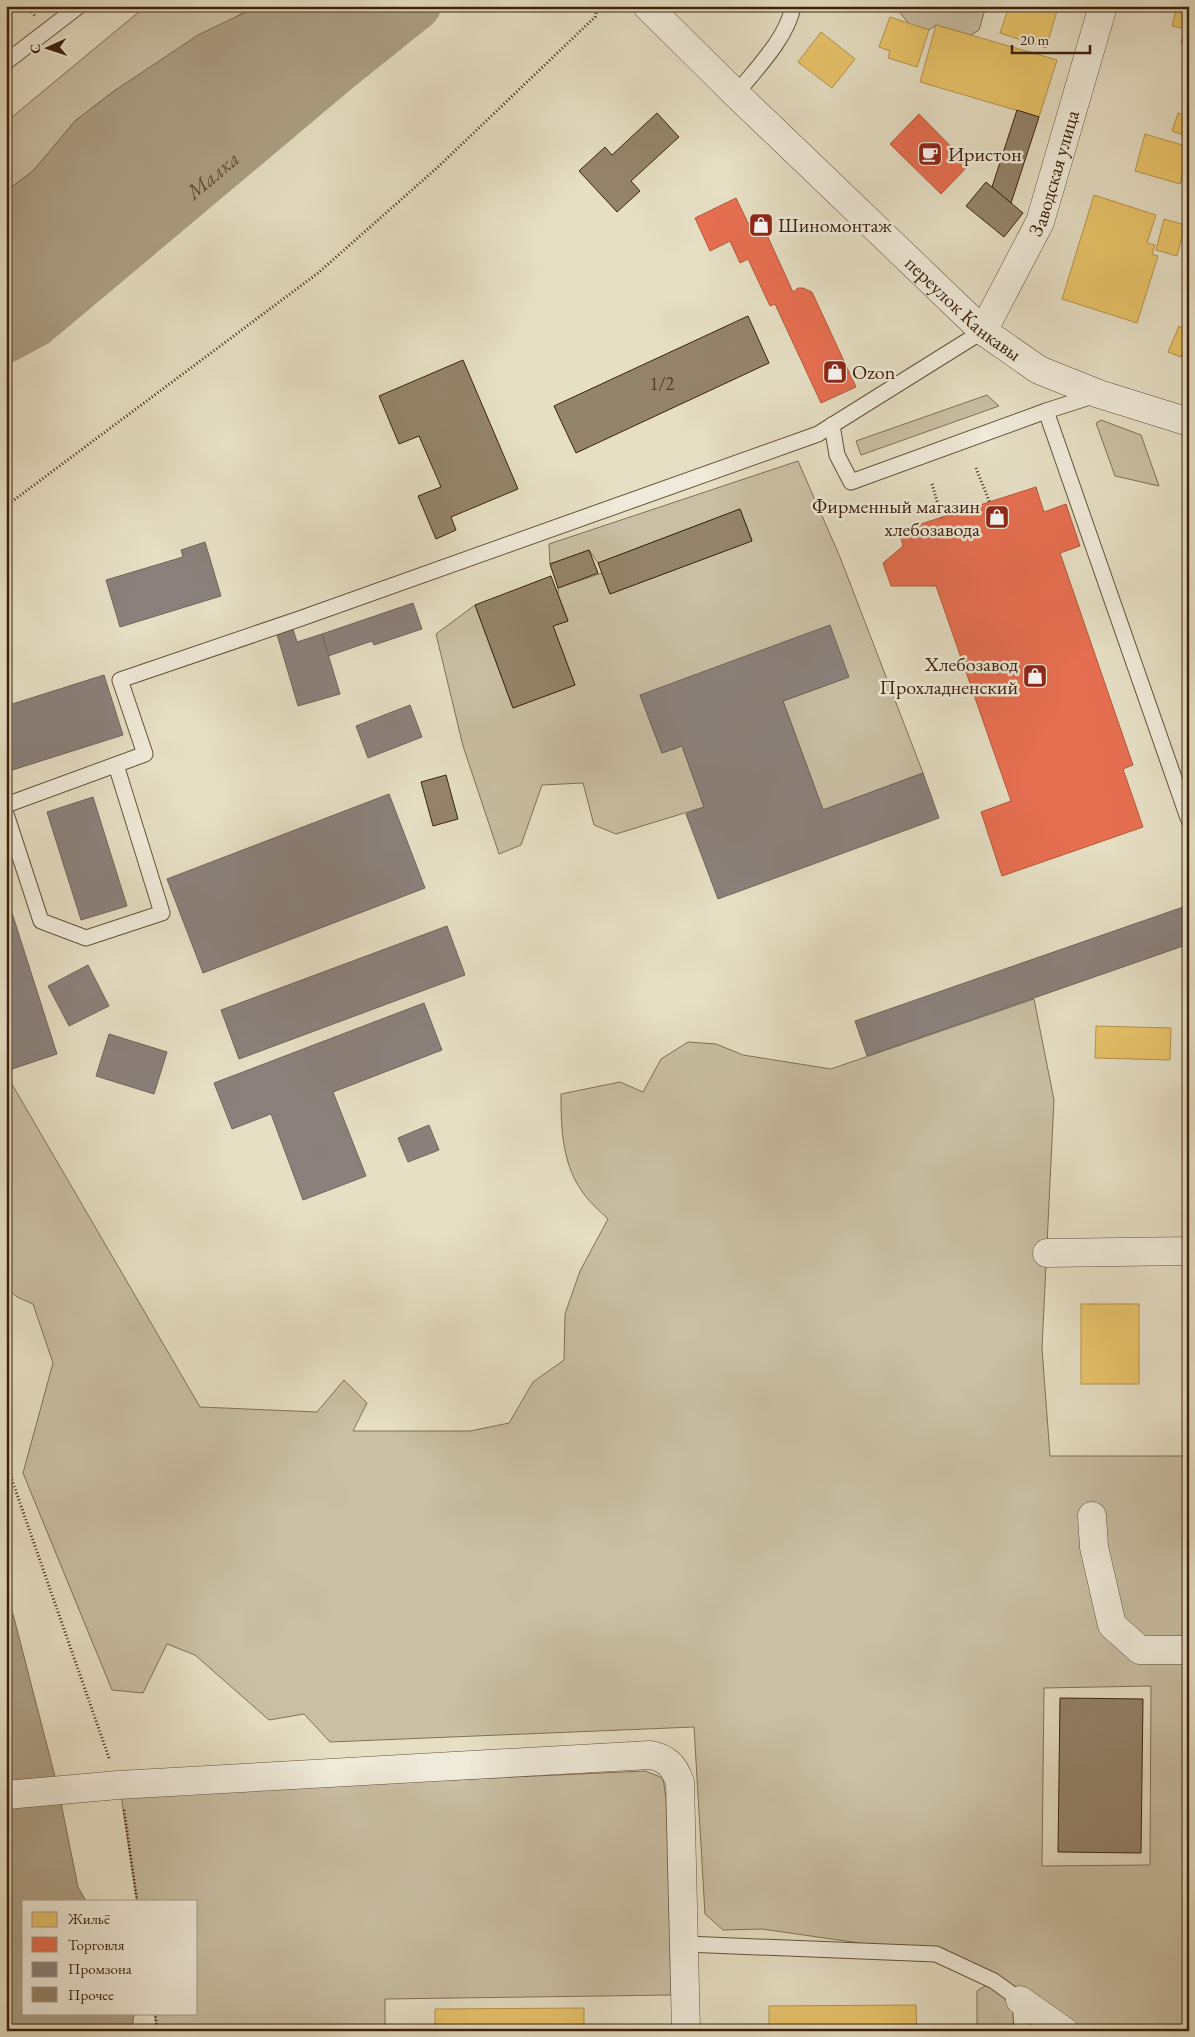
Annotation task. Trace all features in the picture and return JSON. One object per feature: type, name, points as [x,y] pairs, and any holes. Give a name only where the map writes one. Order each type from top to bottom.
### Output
[{"type":"street","name":"Заводская улица","points":[[983,331],[1040,222],[1103,6]]},
{"type":"street","name":"переулок Канкавы","points":[[654,8],[736,94],[983,331],[1039,370],[1099,394],[1189,422]]},
{"type":"street","points":[[1047,1253],[1189,1251]]},
{"type":"street","points":[[1092,1516],[1094,1547],[1112,1626],[1140,1650],[1189,1650]]},
{"type":"street","points":[[6,1795],[118,1786],[650,1755],[660,1757],[670,1763],[680,1782],[686,2031]]},
{"type":"street","points":[[1020,2000],[1064,2031]]},
{"type":"lane","points":[[6,62],[79,6]]},
{"type":"lane","points":[[736,94],[768,54],[791,20],[793,6]]},
{"type":"lane","points":[[6,805],[145,754],[120,680],[299,619],[809,437],[832,425],[983,331]]},
{"type":"lane","points":[[832,425],[837,455],[851,482],[1046,411],[1099,394]]},
{"type":"lane","points":[[1046,411],[1188,818]]},
{"type":"lane","points":[[6,814],[41,921],[86,938],[162,913],[116,765]]},
{"type":"lane","points":[[685,1944],[936,1954],[994,1981],[1020,2000],[1022,2031]]},
{"type":"path","points":[[6,506],[318,273],[438,167],[595,17],[598,6]]},
{"type":"path","points":[[976,468],[990,503]]},
{"type":"path","points":[[932,484],[942,518]]},
{"type":"path","points":[[6,1463],[121,1795],[138,1900]]},
{"type":"path","points":[[155,2014],[157,2031]]},
{"type":"shaded area","points":[[146,6],[254,6],[114,91],[75,121],[33,171],[6,191],[6,122]]},
{"type":"shaded area","points":[[254,6],[418,6],[342,67],[36,324],[6,360],[6,191],[33,171],[75,121],[114,91],[198,35],[246,12]]},
{"type":"shaded area","points":[[895,6],[986,6],[979,30],[971,35],[936,25],[929,30],[909,24]]},
{"type":"shaded area","points":[[987,395],[999,406],[861,455],[856,441]]},
{"type":"shaded area","points":[[1101,420],[1141,435],[1159,486],[1115,476],[1096,423]]},
{"type":"shaded area","points":[[798,461],[840,557],[923,773],[823,810],[783,701],[849,677],[640,695],[662,753],[682,746],[704,807],[616,834],[594,825],[583,783],[542,785],[521,845],[499,854],[463,746],[436,634],[475,605],[513,708],[575,685],[553,626],[568,621],[558,594],[558,588],[602,573],[610,594],[752,540],[740,509],[598,563],[589,550],[550,564],[549,544]]},
{"type":"shaded area","points":[[1034,999],[1054,1100],[1042,1348],[1050,1456],[1189,1456],[1189,2031],[1064,2031],[1021,2001],[1022,2031],[977,2031],[977,1991],[993,1981],[936,1954],[762,1929],[723,1930],[705,1914],[694,1727],[330,1742],[304,1714],[269,1720],[195,1655],[167,1644],[143,1693],[112,1690],[23,1473],[53,1363],[33,1304],[17,1297],[6,1287],[6,1074],[200,1407],[317,1412],[344,1380],[367,1403],[353,1431],[470,1431],[509,1423],[533,1382],[564,1360],[565,1314],[580,1271],[608,1219],[586,1197],[571,1171],[562,1133],[561,1094],[620,1082],[643,1092],[661,1059],[688,1042],[716,1044],[743,1055],[831,1069]],"holes":[[[1151,1686],[1150,1865],[1042,1866],[1044,1688]]]},
{"type":"shaded area","points":[[6,1587],[58,1788],[78,1887],[85,1900],[22,1900],[22,2014],[134,2014],[132,2031],[10,2031],[6,1967]]},
{"type":"shaded area","points":[[645,1771],[663,1778],[666,1799],[671,1995],[385,1999],[385,2031],[157,2031],[155,2014],[198,2014],[198,1900],[137,1900],[121,1795]]},
{"type":"building: Жильё","points":[[1009,6],[1044,6],[1057,11],[1046,48],[1000,33]]},
{"type":"building: Жильё","points":[[1177,6],[1189,8],[1189,45],[1181,43],[1185,29],[1172,26]]},
{"type":"building: Жильё","points":[[6,7],[12,14],[6,18]]},
{"type":"building: Жильё","points":[[890,17],[929,30],[917,67],[888,58],[890,51],[879,47]]},
{"type":"building: Жильё","points":[[936,25],[1057,60],[1039,117],[920,82]]},
{"type":"building: Жильё","points":[[821,32],[855,59],[832,88],[798,62]]},
{"type":"building: Жильё","points":[[1178,113],[1189,117],[1189,137],[1172,131]]},
{"type":"building: Жильё","points":[[1145,134],[1189,147],[1180,184],[1135,171]]},
{"type":"building: Жильё","points":[[1094,195],[1156,215],[1147,243],[1155,245],[1152,254],[1158,256],[1137,323],[1062,299]]},
{"type":"building: Жильё","points":[[1164,219],[1185,225],[1177,256],[1156,250]]},
{"type":"building: Жильё","points":[[1179,326],[1189,331],[1189,337],[1181,357],[1168,352]]},
{"type":"building: Жильё","points":[[1096,1026],[1171,1028],[1170,1060],[1095,1058]]},
{"type":"building: Жильё","points":[[1184,1113],[1189,1113],[1189,1162],[1183,1162]]},
{"type":"building: Жильё","points":[[1081,1304],[1139,1304],[1139,1384],[1081,1384]]},
{"type":"building: Жильё","points":[[916,2005],[917,2031],[769,2031],[769,2006]]},
{"type":"building: Жильё","points":[[584,2008],[584,2031],[435,2031],[435,2009]]},
{"type":"building: Торговля","name":"Иристон","points":[[919,114],[969,165],[941,194],[890,144]]},
{"type":"building: Торговля","points":[[736,198],[751,229],[762,224],[793,292],[798,288],[803,288],[812,292],[856,387],[821,403],[775,304],[770,306],[748,259],[740,263],[730,241],[710,251],[695,218]]},
{"type":"building: Торговля","name":"Хлебозавод Прохладненский","points":[[1036,487],[1044,512],[1066,504],[1080,546],[1060,553],[1133,765],[1123,769],[1143,827],[1002,876],[981,812],[1011,801],[936,586],[891,586],[883,563],[903,546],[899,531]]},
{"type":"building: Промзона","points":[[205,542],[221,596],[120,627],[106,580],[183,557],[181,550]]},
{"type":"building: Промзона","points":[[413,603],[422,629],[374,645],[372,641],[328,656],[322,634]]},
{"type":"building: Промзона","points":[[830,625],[849,677],[783,701],[823,810],[923,773],[939,818],[718,899],[686,814],[704,807],[682,746],[662,753],[640,695]]},
{"type":"building: Промзона","points":[[292,626],[297,642],[322,634],[340,694],[298,706],[276,631]]},
{"type":"building: Промзона","points":[[104,675],[123,735],[6,772],[6,706]]},
{"type":"building: Промзона","points":[[410,705],[422,737],[368,758],[356,726]]},
{"type":"building: Промзона","points":[[389,794],[425,888],[203,973],[167,879]]},
{"type":"building: Промзона","points":[[93,797],[127,906],[81,920],[47,812]]},
{"type":"building: Промзона","points":[[6,894],[57,1054],[6,1071]]},
{"type":"building: Промзона","points":[[1189,905],[1189,944],[867,1056],[855,1021]]},
{"type":"building: Промзона","points":[[447,926],[465,975],[239,1059],[221,1010]]},
{"type":"building: Промзона","points":[[88,965],[109,1006],[69,1026],[48,986]]},
{"type":"building: Промзона","points":[[424,1003],[442,1050],[333,1092],[366,1176],[303,1200],[271,1114],[232,1129],[214,1083]]},
{"type":"building: Промзона","points":[[109,1034],[167,1052],[154,1094],[96,1076]]},
{"type":"building: Промзона","points":[[429,1125],[439,1150],[408,1162],[398,1138]]},
{"type":"building: Прочее","points":[[1017,110],[1039,117],[1011,203],[992,187]]},
{"type":"building: Прочее","points":[[657,113],[679,137],[631,181],[640,191],[617,212],[579,171],[605,147],[612,155]]},
{"type":"building: Прочее","points":[[986,182],[1023,213],[1004,237],[966,206]]},
{"type":"building: Прочее","points":[[748,316],[769,363],[576,453],[554,406]]},
{"type":"building: Прочее","points":[[463,360],[518,489],[451,517],[456,530],[436,539],[418,496],[441,487],[419,436],[399,444],[379,396]]},
{"type":"building: Прочее","points":[[740,509],[752,541],[610,594],[598,563]]},
{"type":"building: Прочее","points":[[589,550],[598,573],[558,588],[550,564]]},
{"type":"building: Прочее","points":[[551,576],[568,621],[553,626],[575,685],[513,708],[475,605]]},
{"type":"building: Прочее","points":[[446,775],[458,819],[433,826],[421,782]]},
{"type":"building: Прочее","points":[[1060,1698],[1143,1699],[1141,1853],[1058,1852]]},
{"type":"waterway","name":"Малка","points":[[6,340],[36,324],[342,67],[418,6]]},
{"type":"place","name":"Иристон","points":[[930,154]]},
{"type":"place","name":"Шиномонтаж","points":[[761,225]]},
{"type":"place","name":"Ozon","points":[[835,372]]},
{"type":"place","name":"Фирменный магазин хлебозавода","points":[[997,517]]},
{"type":"place","name":"Хлебозавод Прохладненский","points":[[1035,676]]}]
